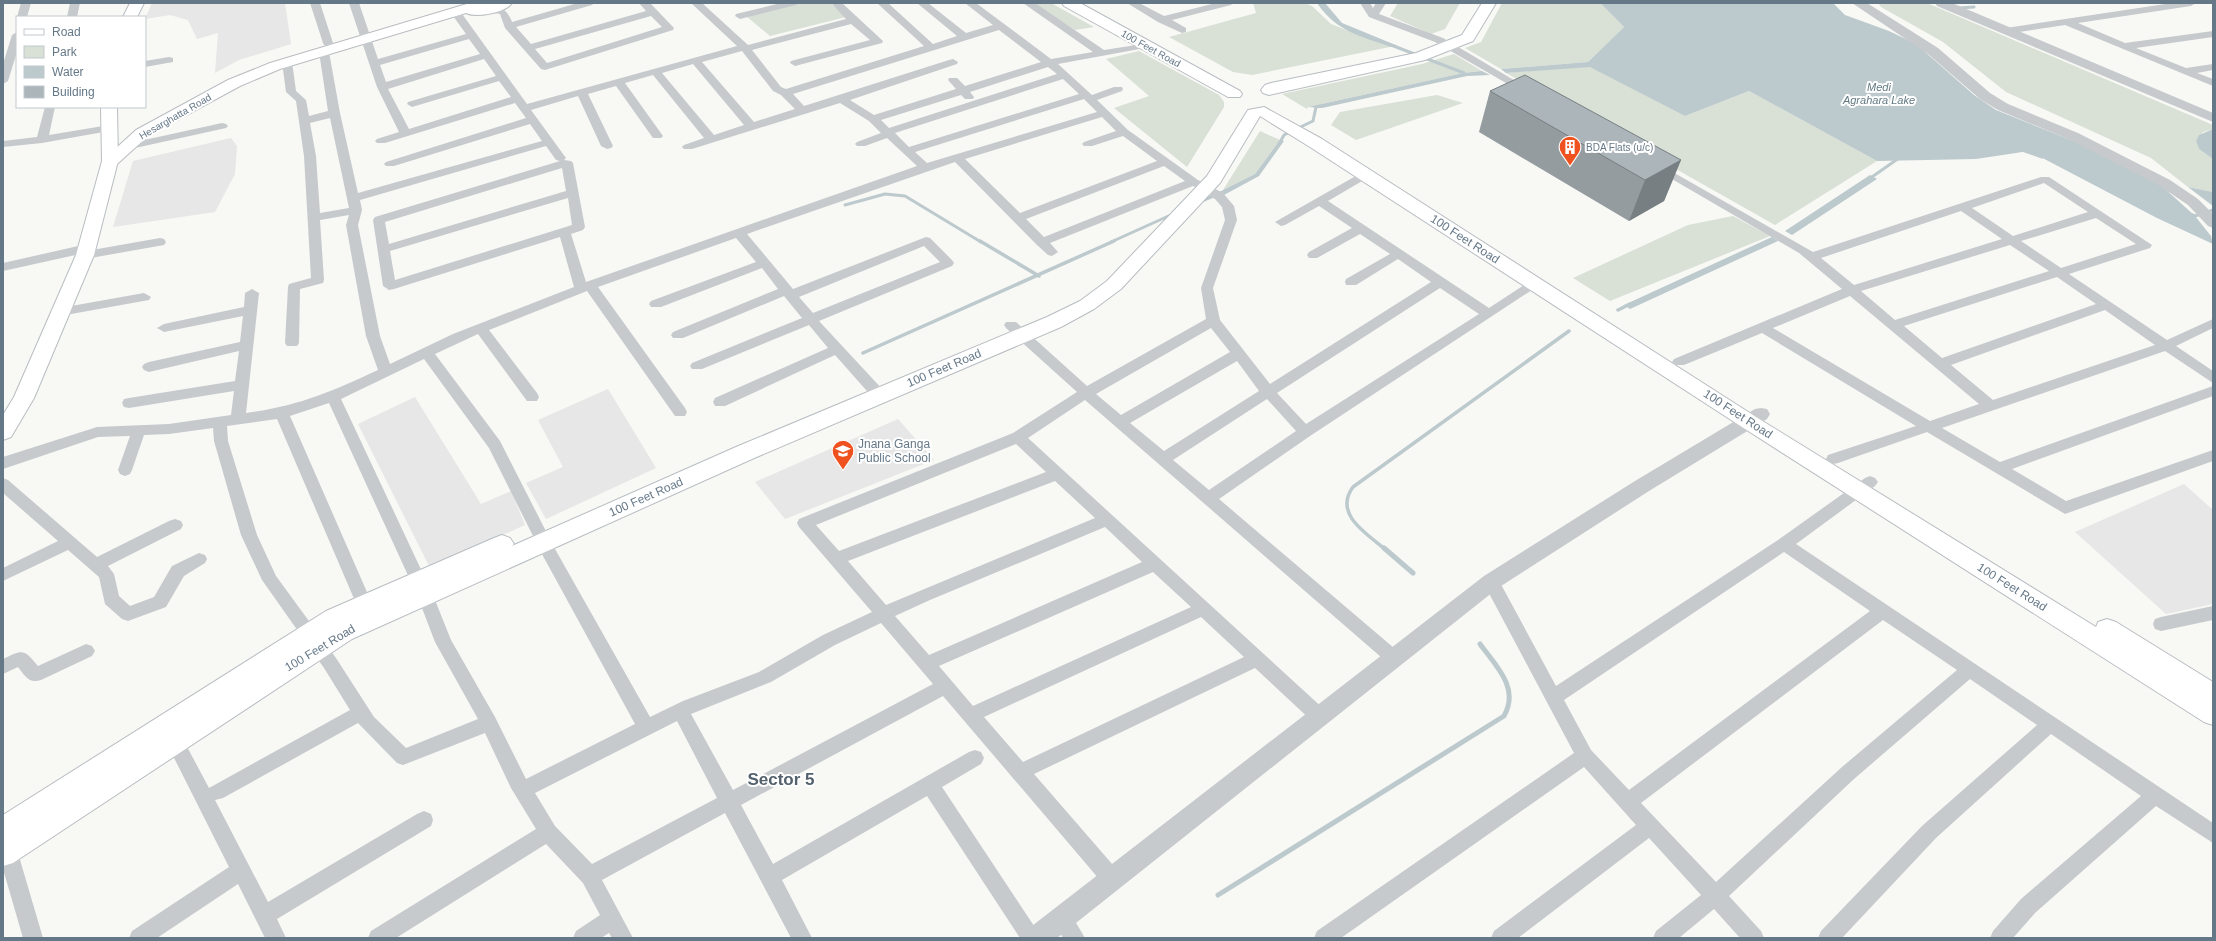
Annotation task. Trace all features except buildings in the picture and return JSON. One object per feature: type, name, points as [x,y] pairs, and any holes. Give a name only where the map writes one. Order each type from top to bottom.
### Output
[{"type":"main road","points":[[130,16],[137,3]]},
{"type":"main road","name":"100 Feet Road","points":[[1069,3],[1145,45],[1258,101]]},
{"type":"main road","name":"100 Feet Road","points":[[1086,3],[1258,101],[1322,140],[1679,362],[1755,418],[1833,459],[1864,486],[2213,714]]},
{"type":"main road","points":[[1435,47],[1456,32],[1474,3]]},
{"type":"main road","points":[[1258,101],[1271,88],[1400,57],[1470,37],[1489,3]]},
{"type":"main road","name":"Hesarghatta Road","points":[[110,161],[142,133],[229,85],[326,47],[367,40],[456,13],[490,5]]},
{"type":"main road","name":"100 Feet Road","points":[[4,843],[314,641],[343,632],[367,612],[874,390],[1016,330],[1071,314],[1114,285],[1200,185],[1214,179],[1258,101]]},
{"type":"main road","points":[[3,432],[24,398],[86,251],[110,161],[108,128],[109,108]]},
{"type":"main road","name":"100 Feet Road","points":[[1322,140],[1365,174],[1534,284],[1864,486],[2213,695]]},
{"type":"street","points":[[22,16],[26,3]]},
{"type":"street","points":[[72,16],[75,3]]},
{"type":"street","points":[[315,3],[326,47],[334,113],[355,204],[352,226],[373,336],[385,371]]},
{"type":"street","points":[[354,3],[382,87],[405,133]]},
{"type":"street","points":[[510,26],[588,3]]},
{"type":"street","points":[[490,5],[504,13],[510,26],[545,67],[669,28],[644,3]]},
{"type":"street","points":[[696,3],[745,48],[777,89],[786,93],[802,110]]},
{"type":"street","points":[[740,16],[793,3]]},
{"type":"street","points":[[795,63],[878,41],[836,3]]},
{"type":"street","points":[[882,3],[931,47]]},
{"type":"street","points":[[922,3],[964,37]]},
{"type":"street","points":[[972,3],[1065,75],[1124,132],[1218,196],[1228,206],[1231,220],[1207,288],[1213,321],[1268,392],[1305,432]]},
{"type":"street","points":[[1028,3],[1102,53]]},
{"type":"street","points":[[1132,3],[1182,30]]},
{"type":"street","points":[[1162,20],[1228,3]]},
{"type":"street","points":[[1365,3],[1373,15],[1537,97]]},
{"type":"street","points":[[1373,15],[1381,3]]},
{"type":"street","points":[[1858,3],[1933,51],[1985,96],[2003,107],[2120,159],[2165,183],[2193,202],[2207,216]]},
{"type":"street","points":[[1941,3],[2211,114]]},
{"type":"street","points":[[2006,31],[2190,3]]},
{"type":"street","points":[[529,48],[653,12]]},
{"type":"street","points":[[456,13],[560,158]]},
{"type":"street","points":[[381,140],[521,104],[582,93],[618,81],[695,60],[854,20]]},
{"type":"street","points":[[2065,22],[2213,83]]},
{"type":"street","points":[[786,93],[1000,26]]},
{"type":"street","points":[[2124,46],[2213,34]]},
{"type":"street","points":[[374,63],[472,35]]},
{"type":"street","points":[[3,41],[16,37]]},
{"type":"street","points":[[3,81],[16,40]]},
{"type":"street","points":[[873,119],[1050,63],[1145,45]]},
{"type":"street","points":[[382,87],[487,55]]},
{"type":"street","points":[[146,64],[169,60]]},
{"type":"street","points":[[695,60],[751,126]]},
{"type":"street","points":[[287,62],[291,92],[301,100],[310,156],[318,280],[294,287],[292,343]]},
{"type":"street","points":[[688,147],[953,62]]},
{"type":"street","points":[[2185,71],[2213,67]]},
{"type":"street","points":[[656,71],[711,139]]},
{"type":"street","points":[[861,144],[888,133],[1065,75]]},
{"type":"street","points":[[412,104],[502,77]]},
{"type":"street","points":[[953,80],[975,104]]},
{"type":"street","points":[[618,81],[657,136]]},
{"type":"street","points":[[907,151],[1118,89]]},
{"type":"street","points":[[582,93],[607,146]]},
{"type":"street","points":[[841,99],[873,119],[925,167]]},
{"type":"street","points":[[42,140],[50,108]]},
{"type":"street","points":[[305,121],[334,113]]},
{"type":"street","points":[[3,463],[97,432],[169,429],[220,423],[282,413],[332,397],[426,352],[481,328],[586,286],[925,167],[1104,113]]},
{"type":"street","points":[[390,164],[532,120]]},
{"type":"street","points":[[126,147],[222,126]]},
{"type":"street","points":[[3,144],[42,140],[108,128]]},
{"type":"street","points":[[1088,144],[1124,132]]},
{"type":"street","points":[[314,218],[548,142]]},
{"type":"street","points":[[958,158],[1052,252]]},
{"type":"street","points":[[1646,160],[1804,250],[1991,406]]},
{"type":"street","points":[[1017,218],[1166,161]]},
{"type":"street","points":[[567,163],[573,193],[579,227],[389,286],[379,220],[567,163]]},
{"type":"street","points":[[1281,222],[1365,174]]},
{"type":"street","points":[[1812,257],[2045,179],[2146,245],[1893,325]]},
{"type":"street","points":[[1041,242],[1200,185]]},
{"type":"street","points":[[384,249],[573,193]]},
{"type":"street","points":[[1319,200],[1487,313]]},
{"type":"street","points":[[1963,206],[2213,378]]},
{"type":"street","points":[[1679,362],[1852,290],[2098,213]]},
{"type":"street","points":[[1313,255],[1361,228]]},
{"type":"street","points":[[564,231],[586,286],[680,412]]},
{"type":"street","points":[[738,233],[874,390]]},
{"type":"street","points":[[678,335],[926,241],[948,263],[697,366]]},
{"type":"street","points":[[3,267],[86,251],[160,242]]},
{"type":"street","points":[[1351,282],[1398,254]]},
{"type":"street","points":[[656,304],[764,263]]},
{"type":"street","points":[[1163,459],[1440,282]]},
{"type":"street","points":[[1209,498],[1305,432],[1534,284]]},
{"type":"street","points":[[238,420],[252,293]]},
{"type":"street","points":[[60,312],[144,297]]},
{"type":"street","points":[[1940,364],[2106,305]]},
{"type":"street","points":[[164,328],[250,310]]},
{"type":"street","points":[[1112,879],[805,523],[1018,437],[1086,393],[1213,321]]},
{"type":"street","points":[[1833,459],[2166,346],[2213,323]]},
{"type":"street","points":[[1762,327],[2065,508],[2213,455]]},
{"type":"street","points":[[481,328],[532,397]]},
{"type":"street","points":[[1016,330],[1086,393],[1395,659]]},
{"type":"street","points":[[149,367],[246,345]]},
{"type":"street","points":[[720,402],[837,349]]},
{"type":"street","points":[[426,352],[495,445],[540,536],[646,728]]},
{"type":"street","points":[[1120,422],[1238,354]]},
{"type":"street","points":[[129,403],[242,385]]},
{"type":"street","points":[[1999,468],[2213,391]]},
{"type":"street","points":[[332,397],[422,588],[443,642],[489,723],[523,790],[548,832],[590,876],[623,938]]},
{"type":"street","points":[[282,413],[367,612]]},
{"type":"street","points":[[1037,938],[1395,659],[1491,582],[1642,486],[1755,418]]},
{"type":"street","points":[[220,423],[220,441],[248,535],[270,580],[314,641],[368,723],[403,757],[489,723]]},
{"type":"street","points":[[125,470],[139,430]]},
{"type":"street","points":[[1018,437],[1320,717]]},
{"type":"street","points":[[836,559],[1057,474]]},
{"type":"street","points":[[3,484],[106,574],[111,599],[128,614],[160,602],[178,571],[199,559]]},
{"type":"street","points":[[1554,697],[1784,544],[1864,486]]},
{"type":"street","points":[[523,790],[680,710],[765,677],[829,640],[924,595],[1106,520]]},
{"type":"street","points":[[95,565],[175,526]]},
{"type":"street","points":[[3,575],[69,543]]},
{"type":"street","points":[[1784,544],[2213,834]]},
{"type":"street","points":[[926,664],[1154,564]]},
{"type":"street","points":[[1491,582],[1585,756],[1754,938]]},
{"type":"street","points":[[970,715],[1203,609]]},
{"type":"street","points":[[1628,802],[1883,611]]},
{"type":"street","points":[[2161,624],[2213,613]]},
{"type":"street","points":[[3,667],[21,658],[35,676],[86,651]]},
{"type":"street","points":[[1020,772],[1257,659]]},
{"type":"street","points":[[1663,938],[1715,896],[1848,773],[1970,670]]},
{"type":"street","points":[[590,876],[946,686]]},
{"type":"street","points":[[680,710],[802,938]]},
{"type":"street","points":[[216,792],[360,713]]},
{"type":"street","points":[[1828,938],[1929,832],[2050,724]]},
{"type":"street","points":[[171,734],[264,915],[273,937]]},
{"type":"street","points":[[1324,938],[1585,756]]},
{"type":"street","points":[[769,877],[975,758]]},
{"type":"street","points":[[930,784],[1032,938]]},
{"type":"street","points":[[2000,938],[2028,906],[2155,795]]},
{"type":"street","points":[[264,915],[424,820]]},
{"type":"street","points":[[1501,938],[1650,826]]},
{"type":"street","points":[[378,938],[548,832]]},
{"type":"street","points":[[4,843],[33,938]]},
{"type":"street","points":[[139,938],[241,871]]},
{"type":"street","points":[[1062,918],[1075,938]]},
{"type":"street","points":[[583,938],[612,919]]},
{"type":"shaded area","points":[[152,3],[285,3],[291,44],[239,60],[215,73],[218,33],[197,39],[188,20],[170,15],[146,19]]},
{"type":"shaded area","points":[[231,138],[237,146],[235,174],[215,212],[113,227],[133,161]]},
{"type":"shaded area","points":[[608,389],[656,468],[546,519],[526,483],[563,467],[538,420]]},
{"type":"shaded area","points":[[415,397],[481,504],[511,491],[525,525],[430,568],[358,424]]},
{"type":"shaded area","name":"Jnana Ganga Public School","points":[[898,419],[934,460],[785,519],[755,482]]},
{"type":"shaded area","points":[[2184,484],[2213,510],[2213,604],[2166,614],[2075,532]]},
{"type":"green space","points":[[801,3],[830,3],[846,17],[770,36],[746,16]]},
{"type":"green space","points":[[1033,3],[1051,3],[1094,27],[1075,30]]},
{"type":"green space","points":[[1253,3],[1305,3],[1312,6],[1331,24],[1390,47],[1252,75],[1233,72],[1169,37],[1256,13]]},
{"type":"green space","points":[[1398,3],[1460,3],[1445,29],[1431,34],[1390,16]]},
{"type":"green space","points":[[1502,3],[1600,3],[1624,27],[1588,62],[1501,69],[1465,48],[1481,42]]},
{"type":"green space","points":[[1878,3],[1927,3],[2213,125],[2213,129],[2203,132],[2196,141],[2199,149],[2213,159],[2213,192],[2188,187],[2151,158],[2006,92],[1943,42],[1881,7]]},
{"type":"green space","points":[[1139,51],[1219,95],[1224,102],[1224,107],[1187,167],[1114,108],[1149,96],[1106,59]]},
{"type":"green space","points":[[1454,54],[1482,71],[1463,73],[1308,107],[1307,109],[1282,94],[1422,64]]},
{"type":"green space","points":[[1590,66],[1685,116],[1749,91],[1877,161],[1775,225],[1506,73]]},
{"type":"green space","points":[[1437,95],[1463,103],[1356,140],[1331,125],[1340,112]]},
{"type":"green space","points":[[1260,131],[1280,140],[1255,174],[1223,190]]},
{"type":"green space","points":[[1733,216],[1770,236],[1610,301],[1573,278],[1688,225]]},
{"type":"water","points":[[1317,3],[1325,3],[1342,23],[1398,46],[1390,47],[1341,27],[1325,13]]},
{"type":"water","name":"Medi Agrahara Lake","points":[[1600,3],[1834,4],[1845,15],[1889,31],[1916,44],[1974,95],[1996,110],[2101,152],[2163,187],[2195,216],[2211,236],[2213,244],[2157,218],[2029,151],[1976,159],[1877,161],[1749,91],[1685,116],[1590,67],[1506,73],[1501,69],[1588,62],[1624,27]]},
{"type":"water","points":[[1482,71],[1490,75],[1467,76],[1322,108],[1308,107],[1463,73]]},
{"type":"water","points":[[2213,129],[2213,159],[2199,149],[2196,141],[2199,135]]},
{"type":"water","points":[[1280,140],[1284,141],[1259,176],[1224,195],[1223,190],[1255,174]]},
{"type":"water","points":[[1870,175],[1877,179],[1792,235],[1785,231]]},
{"type":"water","points":[[2188,187],[2213,192],[2213,206]]},
{"type":"water","points":[[1772,237],[1778,241],[1630,309],[1624,305]]},
{"type":"waterway","points":[[1959,8],[1974,7]]},
{"type":"waterway","points":[[1391,45],[1464,73]]},
{"type":"waterway","points":[[1279,144],[1284,135],[1313,121],[1316,107],[1321,106]]},
{"type":"waterway","points":[[2022,150],[2042,157]]},
{"type":"waterway","points":[[1869,179],[1899,158]]},
{"type":"waterway","points":[[1199,202],[1228,190]]},
{"type":"waterway","points":[[845,205],[885,194],[905,196],[981,242]]},
{"type":"waterway","points":[[2190,214],[2195,216],[2213,210]]},
{"type":"waterway","points":[[1111,242],[1173,214]]},
{"type":"waterway","points":[[980,241],[1038,275]]},
{"type":"waterway","points":[[1038,275],[1114,241]]},
{"type":"waterway","points":[[863,353],[1038,275]]},
{"type":"waterway","points":[[1618,310],[1630,304]]},
{"type":"waterway","points":[[1385,549],[1362,530],[1350,515],[1347,506],[1348,497],[1353,487],[1569,331]]},
{"type":"waterway","points":[[1384,548],[1413,573]]},
{"type":"waterway","points":[[1218,895],[1504,716],[1508,706],[1508,687],[1499,669],[1480,644]]},
{"type":"place","name":"BDA Flats (u/c)","points":[[1570,166]]},
{"type":"place","name":"Jnana Ganga Public School","points":[[843,470]]},
{"type":"district","name":"Sector 5","points":[[781,779]]}]
